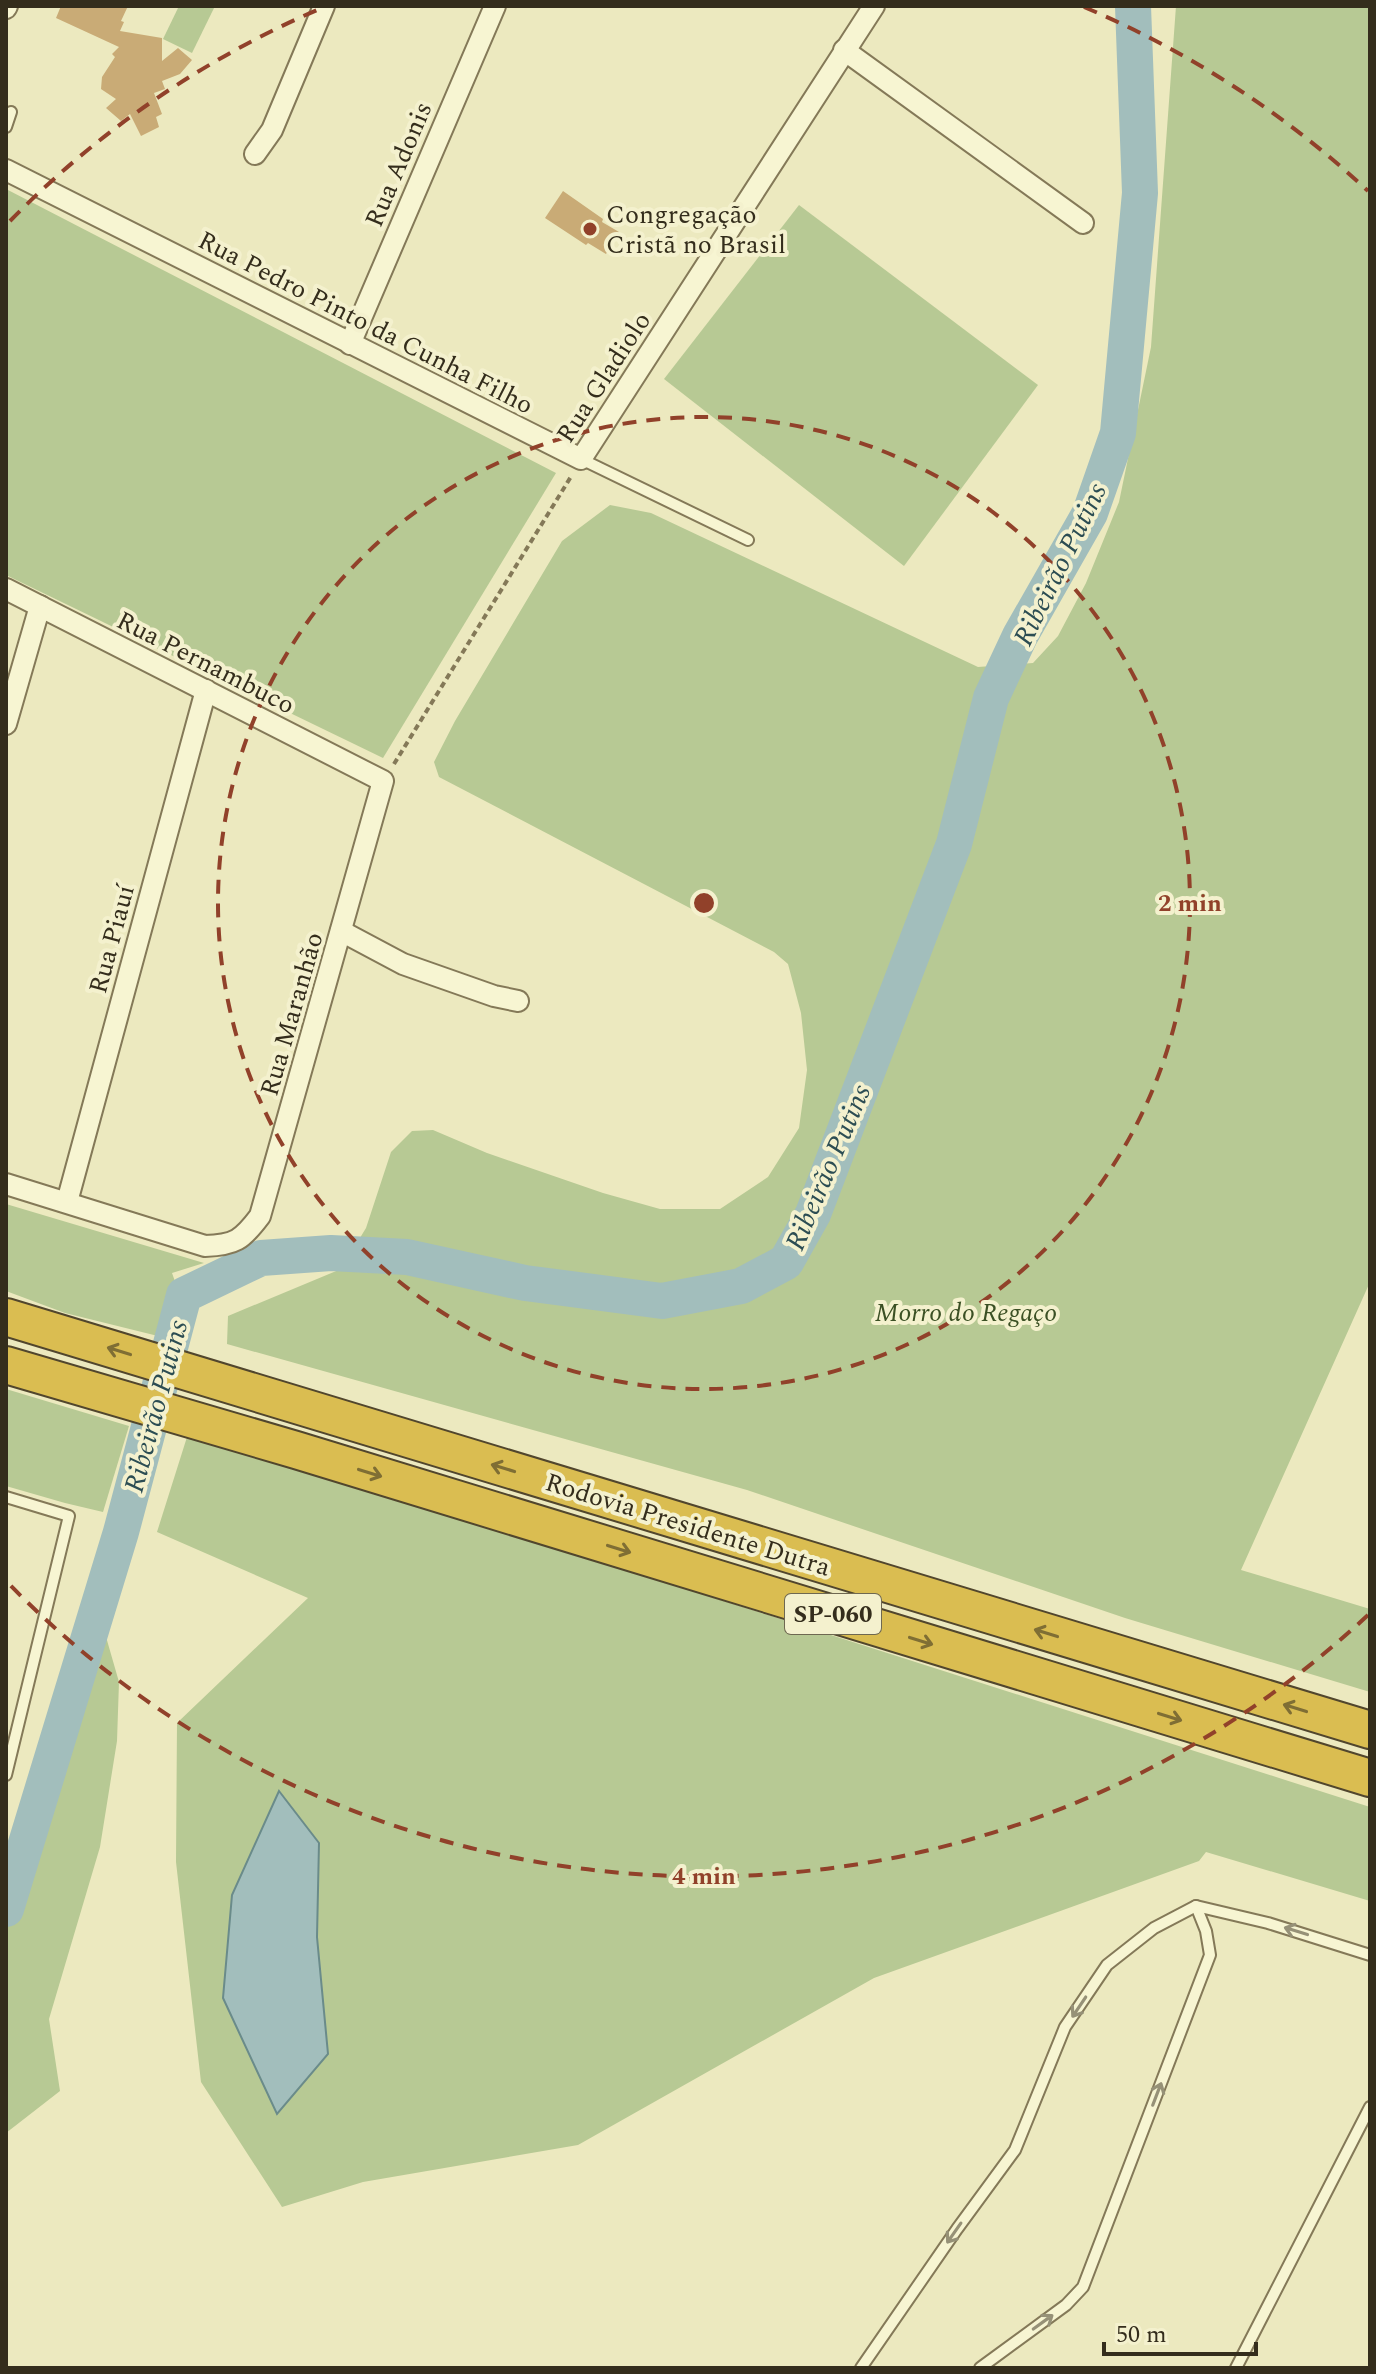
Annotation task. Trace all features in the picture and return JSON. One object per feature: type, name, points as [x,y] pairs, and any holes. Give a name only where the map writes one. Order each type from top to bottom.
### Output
[{"type":"highway","name":"Rodovia Presidente Dutra","points":[[6,1317],[1370,1730]]},
{"type":"highway","name":"Rodovia Presidente Dutra","points":[[6,1365],[224,1428],[1370,1778]]},
{"type":"street","points":[[255,154],[272,130],[324,6]]},
{"type":"street","name":"Rua Adonis","points":[[350,344],[495,6]]},
{"type":"street","name":"Rua Gladiolo","points":[[581,459],[874,6]]},
{"type":"street","points":[[844,50],[1083,223]]},
{"type":"street","name":"Rua Pedro Pinto da Cunha Filho","points":[[6,170],[581,459]]},
{"type":"street","name":"Rua Pernambuco","points":[[6,589],[383,781]]},
{"type":"street","points":[[6,724],[40,606]]},
{"type":"street","name":"Rua Piauí","points":[[67,1202],[206,690]]},
{"type":"street","name":"Rua Maranhão","points":[[67,1202],[205,1246],[227,1245],[244,1237],[260,1216],[383,781]]},
{"type":"street","points":[[341,931],[403,964],[494,996],[518,1001]]},
{"type":"street","points":[[6,1184],[67,1202]]},
{"type":"lane","points":[[6,127],[11,112]]},
{"type":"lane","name":"Rua Pedro Pinto da Cunha Filho","points":[[581,459],[748,540]]},
{"type":"lane","points":[[6,1497],[69,1516],[6,1775]]},
{"type":"lane","points":[[861,2368],[1015,2150],[1065,2027],[1107,1965],[1154,1928],[1196,1906],[1268,1923],[1370,1955]]},
{"type":"lane","points":[[980,2368],[1066,2305],[1083,2287],[1210,1955],[1206,1931],[1196,1906]]},
{"type":"lane","points":[[1236,2368],[1370,2107]]},
{"type":"path","name":"Rua Gladiolo","points":[[383,781],[581,459]]},
{"type":"green space","points":[[179,6],[215,6],[192,53],[163,39]]},
{"type":"green space","name":"Morro do Regaço","points":[[1176,6],[1370,6],[1370,1282],[1241,1570],[1370,1609],[1370,1692],[1125,1618],[747,1490],[227,1344],[228,1316],[341,1269],[366,1228],[391,1152],[412,1131],[433,1130],[487,1153],[660,1209],[720,1209],[768,1177],[799,1128],[807,1070],[801,1013],[788,964],[774,952],[439,777],[434,762],[562,541],[610,505],[651,513],[978,667],[1033,663],[1058,636],[1086,583],[1119,502],[1151,347]]},
{"type":"green space","points":[[6,189],[556,473],[383,758],[6,575]]},
{"type":"green space","points":[[799,205],[1038,385],[904,566],[664,379]]},
{"type":"green space","points":[[6,1204],[204,1263],[172,1273],[178,1290],[166,1338],[65,1313],[6,1291]]},
{"type":"green space","points":[[6,1389],[129,1426],[103,1512],[6,1486]]},
{"type":"green space","points":[[187,1437],[630,1571],[1370,1807],[1370,1901],[1206,1852],[1199,1861],[874,1978],[578,2145],[363,2182],[282,2207],[201,2082],[176,1862],[177,1723],[308,1598],[157,1532]]},
{"type":"green space","points":[[98,1609],[119,1682],[117,1741],[100,1847],[49,2019],[60,2091],[6,2133],[6,1909]]},
{"type":"water","points":[[279,1791],[319,1843],[317,1937],[328,2054],[277,2114],[223,1998],[232,1895]]},
{"type":"building","points":[[61,6],[128,6],[120,31],[162,38],[162,61],[178,48],[192,60],[180,74],[162,81],[165,89],[154,93],[162,114],[156,117],[159,127],[141,136],[130,114],[121,121],[106,108],[116,99],[101,89],[102,77],[115,57],[112,54],[119,47],[56,18]]},
{"type":"building","name":"Congregação Cristã no Brasil","points":[[563,191],[619,232],[606,254],[588,243],[586,245],[545,218]]},
{"type":"waterway","name":"Ribeirão Putins","points":[[6,1909],[121,1532],[184,1295],[261,1258],[331,1253],[407,1257],[525,1283],[662,1301],[741,1286],[786,1262],[813,1214],[954,844],[991,698],[1020,636],[1090,513],[1118,433],[1140,193],[1133,6]]},
{"type":"place","name":"Congregação Cristã no Brasil","points":[[590,229]]}]
